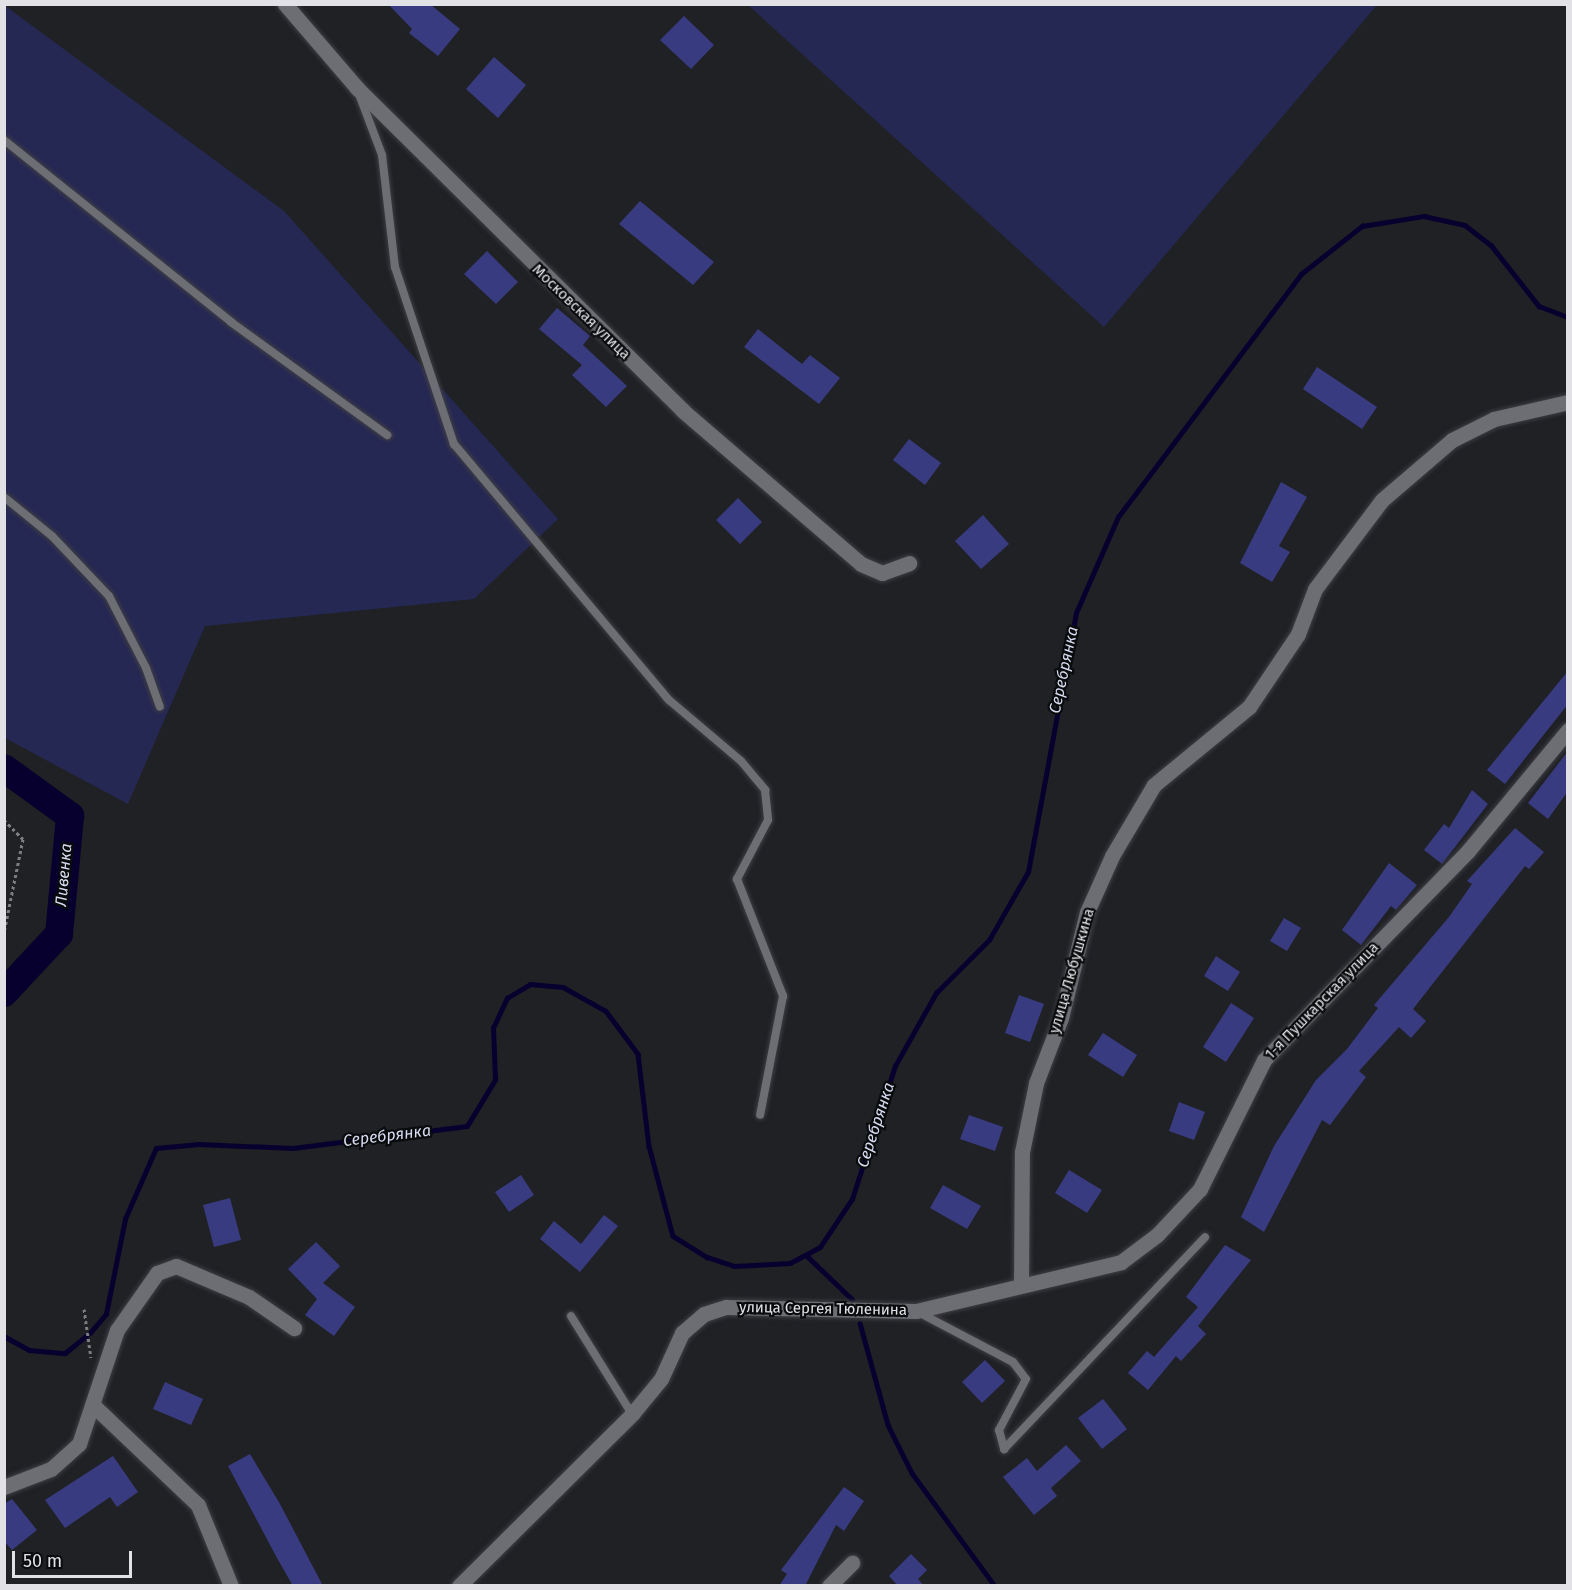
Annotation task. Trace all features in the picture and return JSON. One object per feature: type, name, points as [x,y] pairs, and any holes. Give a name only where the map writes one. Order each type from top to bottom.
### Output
[{"type":"street","name":"Московская улица","points":[[285,4],[357,88],[682,410],[861,564],[882,573],[909,563]]},
{"type":"street","name":"улица Любушкина","points":[[1021,1285],[1022,1152],[1036,1083],[1061,1018],[1087,912],[1112,856],[1154,785],[1249,707],[1298,634],[1315,589],[1382,500],[1452,440],[1494,419],[1568,402]]},
{"type":"street","name":"1-я Пушкарская улица","points":[[1021,1285],[1121,1262],[1157,1235],[1200,1189],[1264,1060],[1468,851],[1568,730]]},
{"type":"street","points":[[4,1487],[51,1469],[79,1444],[96,1407],[117,1330],[157,1273],[176,1266],[249,1297],[294,1328]]},
{"type":"street","name":"улица Сергея Тюленина","points":[[459,1586],[632,1414],[661,1379],[682,1333],[704,1314],[726,1307],[916,1311],[1021,1285]]},
{"type":"street","points":[[96,1407],[198,1505],[231,1586]]},
{"type":"street","points":[[829,1586],[852,1563]]},
{"type":"lane","points":[[357,88],[382,155],[395,267],[454,444],[669,700],[741,761],[765,790],[768,820],[737,879],[783,996],[760,1115]]},
{"type":"lane","points":[[4,140],[231,322],[387,435]]},
{"type":"lane","points":[[4,497],[52,536],[109,596],[160,707]]},
{"type":"lane","points":[[916,1311],[1013,1362],[1026,1379],[999,1430],[1004,1449],[1205,1237]]},
{"type":"lane","points":[[571,1316],[632,1414]]},
{"type":"path","points":[[4,820],[23,839],[4,932]]},
{"type":"path","points":[[84,1309],[89,1347]]},
{"type":"shaded area","points":[[4,5],[284,211],[558,519],[474,599],[205,626],[128,804],[5,738]]},
{"type":"shaded area","points":[[748,5],[1377,5],[1104,327]]},
{"type":"building","points":[[388,4],[430,4],[460,29],[438,56],[409,33],[412,29]]},
{"type":"building","points":[[684,16],[714,45],[691,69],[660,40]]},
{"type":"building","points":[[494,57],[526,85],[498,118],[466,89]]},
{"type":"building","points":[[640,201],[714,262],[693,285],[619,224]]},
{"type":"building","points":[[487,251],[518,282],[496,304],[464,274]]},
{"type":"building","points":[[557,308],[590,336],[583,345],[627,386],[606,407],[572,375],[582,365],[539,329]]},
{"type":"building","points":[[758,329],[802,364],[810,355],[840,378],[819,404],[744,347]]},
{"type":"building","points":[[1317,367],[1377,407],[1362,429],[1303,389]]},
{"type":"building","points":[[909,439],[941,463],[925,485],[893,460]]},
{"type":"building","points":[[1281,482],[1307,497],[1279,546],[1290,552],[1272,582],[1240,563]]},
{"type":"building","points":[[738,498],[762,522],[740,544],[716,520]]},
{"type":"building","points":[[983,515],[1009,544],[981,569],[955,541]]},
{"type":"building","points":[[1568,671],[1568,704],[1505,784],[1487,770]]},
{"type":"building","points":[[1568,751],[1568,791],[1548,819],[1528,803]]},
{"type":"building","points":[[1472,790],[1488,804],[1442,864],[1424,850],[1444,824],[1449,828]]},
{"type":"building","points":[[1515,828],[1544,852],[1529,869],[1525,866],[1413,1009],[1426,1021],[1411,1038],[1399,1027],[1359,1071],[1366,1077],[1330,1125],[1322,1120],[1264,1232],[1241,1217],[1274,1146],[1316,1080],[1347,1049],[1378,1008],[1374,1005],[1449,917],[1472,884],[1467,881]]},
{"type":"building","points":[[1389,863],[1417,885],[1396,910],[1391,906],[1361,945],[1342,930]]},
{"type":"building","points":[[1284,918],[1301,928],[1287,951],[1270,941]]},
{"type":"building","points":[[1216,956],[1240,972],[1228,991],[1204,976]]},
{"type":"building","points":[[1019,995],[1044,1004],[1030,1042],[1005,1033]]},
{"type":"building","points":[[1231,1003],[1254,1018],[1226,1062],[1203,1047]]},
{"type":"building","points":[[1103,1033],[1137,1055],[1123,1077],[1088,1055]]},
{"type":"building","points":[[1179,1102],[1205,1112],[1194,1140],[1169,1131]]},
{"type":"building","points":[[969,1115],[1003,1127],[995,1151],[960,1139]]},
{"type":"building","points":[[1069,1170],[1102,1190],[1087,1213],[1055,1193]]},
{"type":"building","points":[[521,1175],[534,1195],[509,1212],[495,1192]]},
{"type":"building","points":[[943,1185],[981,1206],[967,1229],[930,1208]]},
{"type":"building","points":[[230,1198],[241,1240],[214,1247],[203,1205]]},
{"type":"building","points":[[604,1215],[618,1226],[580,1272],[540,1239],[554,1221],[581,1244]]},
{"type":"building","points":[[316,1242],[340,1266],[323,1283],[355,1307],[334,1336],[305,1315],[317,1299],[288,1269]]},
{"type":"building","points":[[1225,1245],[1251,1260],[1198,1326],[1206,1334],[1181,1361],[1176,1356],[1148,1390],[1128,1373],[1147,1351],[1154,1357],[1198,1307],[1186,1297]]},
{"type":"building","points":[[985,1360],[1005,1381],[982,1403],[962,1382]]},
{"type":"building","points":[[165,1382],[203,1399],[191,1425],[153,1409]]},
{"type":"building","points":[[1103,1399],[1127,1429],[1102,1449],[1078,1418]]},
{"type":"building","points":[[1066,1445],[1081,1461],[1051,1488],[1057,1496],[1034,1515],[1003,1477],[1027,1458],[1037,1471]]},
{"type":"building","points":[[250,1454],[280,1504],[323,1586],[293,1586],[277,1558],[228,1466]]},
{"type":"building","points":[[113,1456],[138,1492],[117,1507],[110,1497],[65,1528],[45,1500]]},
{"type":"building","points":[[844,1487],[864,1501],[844,1531],[836,1525],[805,1586],[779,1586],[787,1574],[781,1570]]},
{"type":"building","points":[[12,1499],[37,1530],[12,1550],[4,1541],[4,1504]]},
{"type":"building","points":[[911,1554],[927,1570],[918,1579],[924,1586],[898,1586],[889,1576]]},
{"type":"waterway","name":"Серебрянка","points":[[90,1333],[106,1314],[125,1219],[156,1148],[199,1144],[293,1148],[467,1126],[495,1080],[493,1028],[507,998],[530,984],[563,987],[606,1011],[638,1054],[649,1146],[673,1236],[707,1257],[734,1266],[790,1263],[820,1247],[852,1199],[895,1066],[936,993],[989,940],[1028,872],[1076,613],[1118,517],[1301,274],[1362,226],[1424,216],[1465,225],[1491,245],[1539,306],[1568,317]]},
{"type":"waterway","name":"Ливенка","points":[[4,768],[70,816],[59,934],[4,993]]},
{"type":"waterway","points":[[806,1255],[852,1299]]},
{"type":"waterway","points":[[860,1323],[888,1425],[912,1473],[995,1586]]},
{"type":"waterway","points":[[4,1336],[29,1350],[65,1353],[86,1336]]}]
